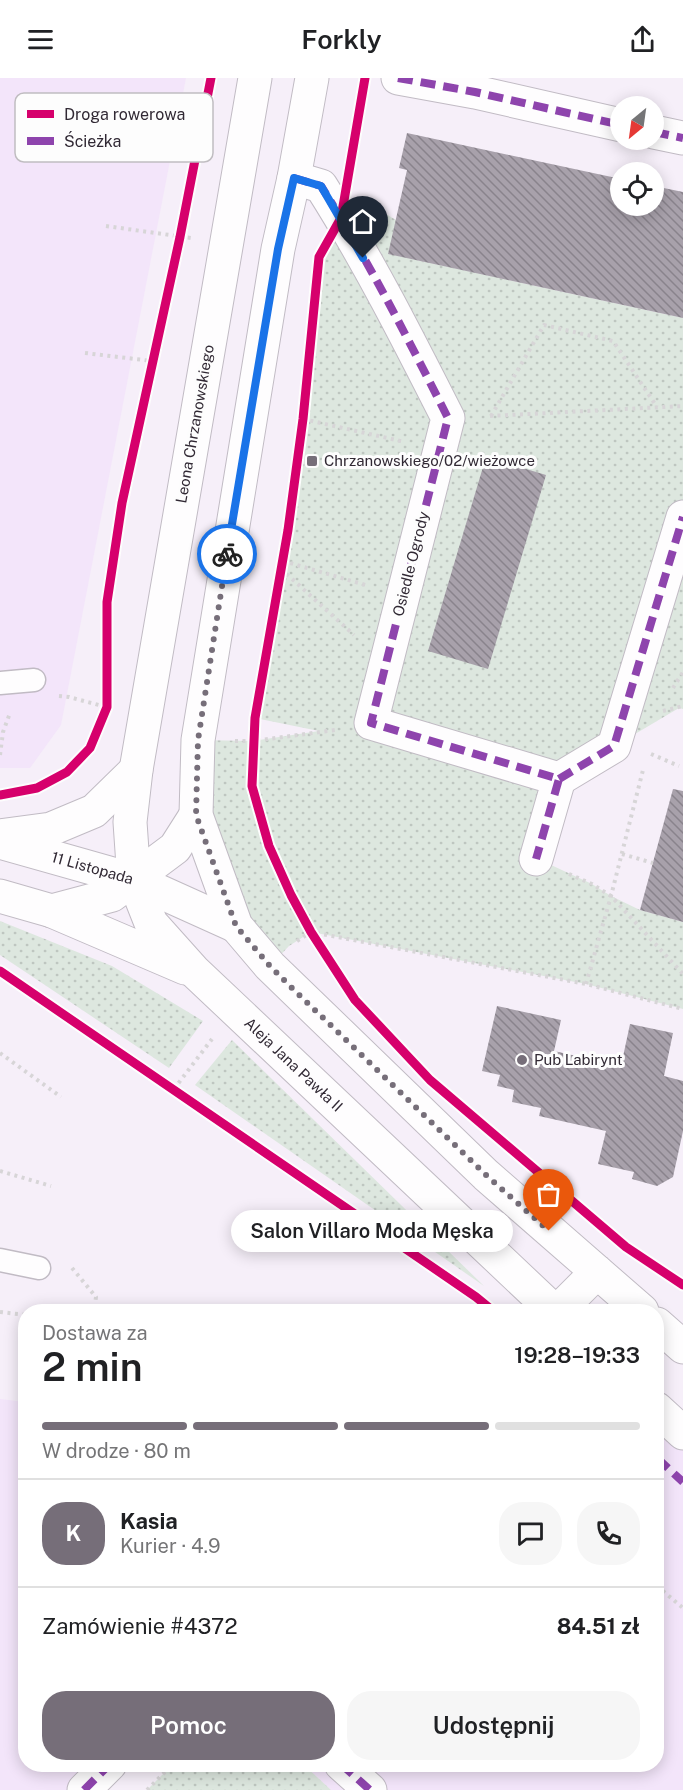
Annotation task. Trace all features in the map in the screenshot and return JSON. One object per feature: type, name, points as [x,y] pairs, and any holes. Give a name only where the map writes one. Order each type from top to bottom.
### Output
[{"type":"street","name":"Leona Chrzanowskiego","points":[[134,880],[130,822],[136,770],[255,78]]},
{"type":"street","points":[[312,78],[276,261],[198,740],[196,815],[236,926],[270,966],[486,1175],[634,1304]]},
{"type":"street","points":[[398,78],[476,85],[610,122]]},
{"type":"street","points":[[664,134],[683,138]]},
{"type":"street","points":[[294,178],[321,186],[403,328],[448,418]]},
{"type":"street","name":"Osiedle Ogrody","points":[[371,723],[448,418]]},
{"type":"street","points":[[536,859],[559,779],[614,746],[683,517]]},
{"type":"street","points":[[371,723],[559,779]]},
{"type":"street","points":[[0,836],[51,829],[94,811],[136,770]]},
{"type":"street","points":[[196,815],[175,848],[134,880],[236,926]]},
{"type":"street","name":"11 Listopada","points":[[0,842],[134,880]]},
{"type":"street","name":"11 Listopada","points":[[52,911],[112,896],[134,880]]},
{"type":"street","name":"Aleja Jana Pawła II","points":[[134,880],[151,922],[194,971],[549,1304]]},
{"type":"street","points":[[0,896],[52,911],[194,971]]},
{"type":"street","points":[[563,1304],[597,1272]]},
{"type":"street","points":[[664,1330],[683,1347]]},
{"type":"street","points":[[664,1415],[683,1433]]},
{"type":"street","points":[[84,1790],[102,1772]]},
{"type":"street","points":[[350,1772],[370,1790]]},
{"type":"lane","points":[[0,683],[34,680]]},
{"type":"lane","points":[[0,1260],[39,1268]]},
{"type":"path","points":[[491,416],[544,324],[613,341],[657,407]]},
{"type":"path","points":[[85,353],[152,361]]},
{"type":"path","points":[[448,418],[683,406]]},
{"type":"path","points":[[303,419],[440,450]]},
{"type":"path","points":[[283,561],[403,596]]},
{"type":"path","points":[[281,569],[386,664]]},
{"type":"path","points":[[670,692],[683,672]]},
{"type":"path","points":[[69,697],[107,707]]},
{"type":"path","points":[[658,712],[664,702]]},
{"type":"path","points":[[253,741],[357,728],[371,723]]},
{"type":"path","points":[[0,755],[3,732]]},
{"type":"path","points":[[647,752],[679,766]]},
{"type":"path","points":[[586,984],[644,764]]},
{"type":"path","points":[[622,854],[653,863]]},
{"type":"path","points":[[536,859],[592,884],[611,896],[683,974]]},
{"type":"path","points":[[270,966],[289,946],[311,932],[586,984],[683,1009]]},
{"type":"path","points":[[174,1089],[234,1010]]},
{"type":"path","points":[[0,1053],[61,1097]]},
{"type":"path","points":[[0,1171],[51,1186]]},
{"type":"path","points":[[67,1261],[96,1297],[95,1304]]},
{"type":"path","points":[[0,1312],[18,1314]]},
{"type":"path","points":[[664,1592],[683,1608]]},
{"type":"path","points":[[147,1790],[165,1772]]},
{"type":"shaded area","points":[[0,78],[186,78],[183,93],[15,93],[15,162],[170,162],[61,725],[30,768],[0,768]]},
{"type":"shaded area","points":[[374,207],[396,220],[389,254],[683,318],[683,709],[679,708],[559,779],[536,858],[640,910],[683,922],[683,1009],[586,984],[311,932],[289,946],[270,966],[215,868],[198,740],[253,741],[319,731],[255,718],[288,530],[303,419],[319,257],[341,218],[364,257]]},
{"type":"shaded area","points":[[0,921],[112,966],[203,1021],[169,1068],[0,955]]},
{"type":"shaded area","points":[[232,1040],[484,1286],[195,1085]]},
{"type":"shaded area","points":[[0,1399],[18,1401],[18,1772],[102,1772],[84,1790],[0,1790]]},
{"type":"shaded area","points":[[664,1415],[683,1433],[683,1790],[331,1790],[312,1772],[664,1772]]},
{"type":"shaded area","points":[[165,1772],[312,1772],[331,1790],[147,1790]]},
{"type":"building","points":[[407,133],[610,177],[610,216],[664,216],[664,188],[683,192],[683,318],[388,254],[407,170],[399,168]]},
{"type":"building","points":[[486,457],[546,475],[488,669],[428,651]]},
{"type":"building","points":[[673,789],[683,791],[683,922],[640,910]]},
{"type":"building","points":[[497,1006],[561,1020],[554,1051],[621,1066],[630,1024],[673,1033],[664,1076],[683,1081],[683,1131],[673,1177],[657,1186],[632,1179],[634,1172],[598,1164],[606,1131],[539,1116],[541,1108],[512,1102],[514,1090],[497,1086],[500,1075],[482,1071]]},
{"type":"marked path","points":[[398,78],[475,92],[610,123]]},
{"type":"marked path","points":[[664,134],[683,138]]},
{"type":"marked path","points":[[294,178],[321,186],[403,329],[448,418],[371,723],[559,779],[536,859]]},
{"type":"marked path","points":[[559,779],[614,746],[683,517]]},
{"type":"marked path","points":[[664,1464],[683,1482]]},
{"type":"marked path","points":[[84,1790],[102,1772]]},
{"type":"marked path","points":[[350,1772],[370,1790]]},
{"type":"cycle path","points":[[208,93],[211,78]]},
{"type":"cycle path","points":[[365,78],[341,218],[319,257],[303,419],[288,530],[255,718],[252,786],[269,846],[291,895],[311,932],[355,1000],[430,1080],[626,1247],[683,1285]]},
{"type":"cycle path","points":[[0,795],[37,788],[67,772],[90,748],[107,707],[107,602],[122,503],[195,162]]},
{"type":"cycle path","points":[[0,971],[484,1304]]},
{"type":"way so far","points":[[227,554],[198,740],[196,815],[236,926],[290,986],[486,1175],[549,1231]]},
{"type":"place","name":"Chrzanowskiego/02/wieżowce","points":[[312,461]]},
{"type":"place","name":"Pub Labirynt","points":[[522,1060]]},
{"type":"place","name":"Salon Villaro Moda Męska","points":[[549,1231]]},
{"type":"route","points":[[227,554],[278,249],[294,178],[321,186],[363,258]]}]
